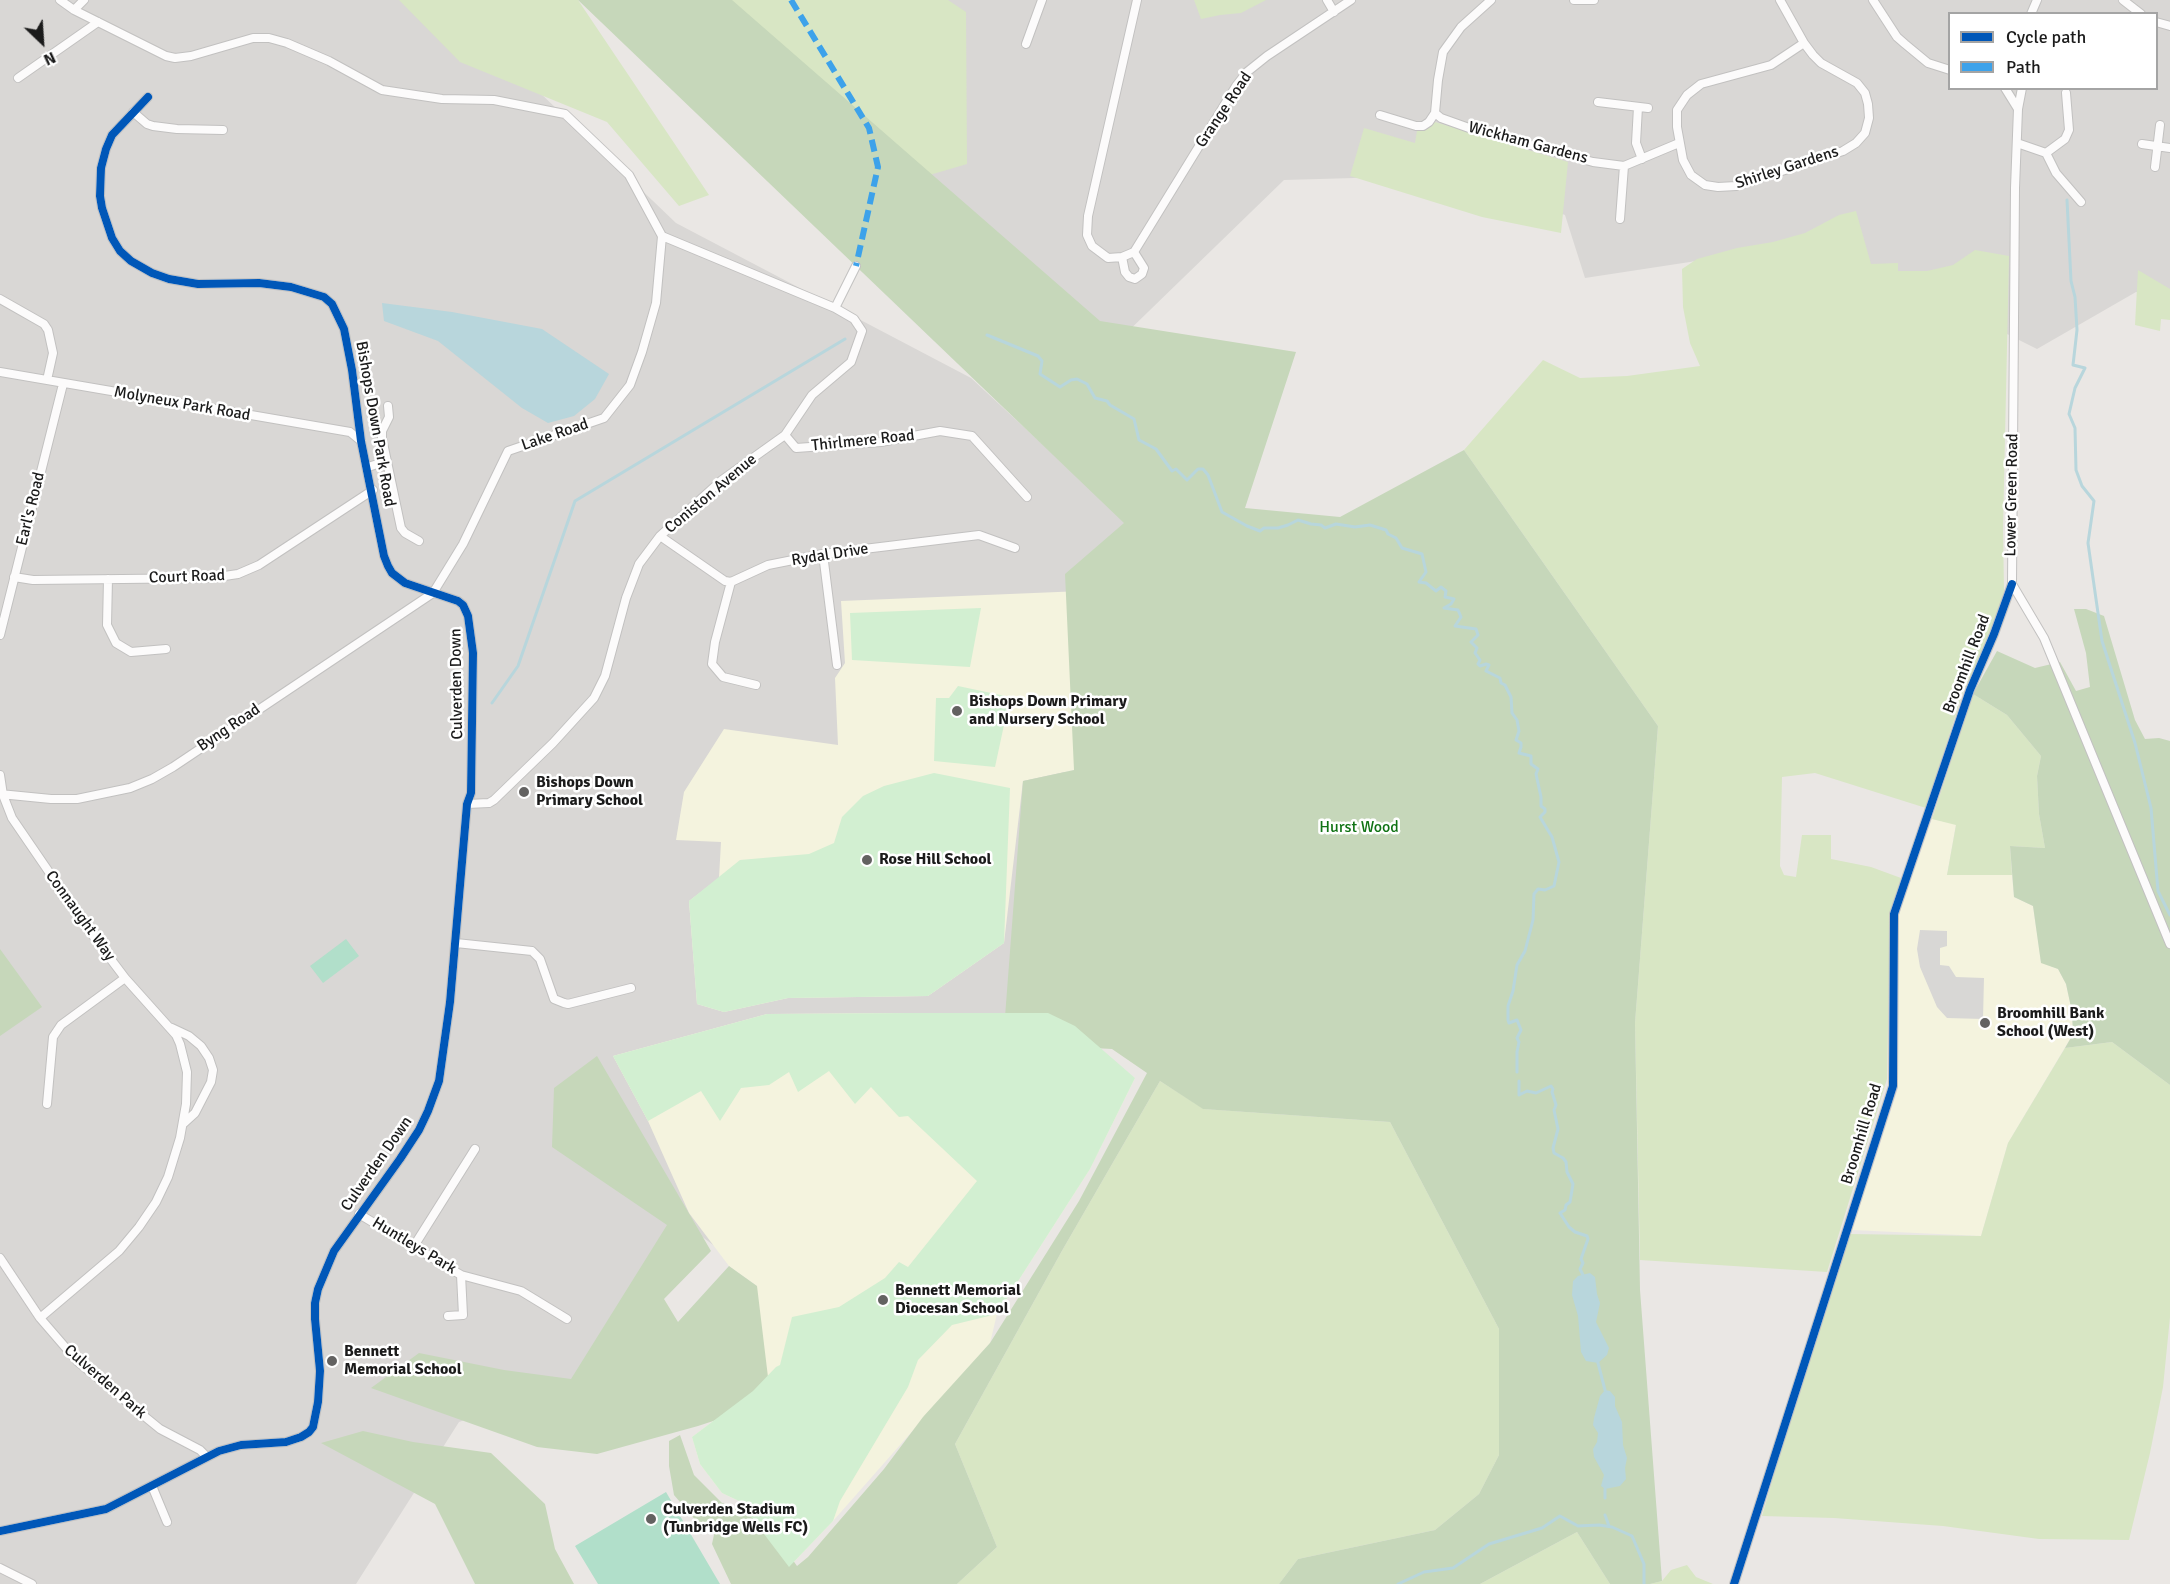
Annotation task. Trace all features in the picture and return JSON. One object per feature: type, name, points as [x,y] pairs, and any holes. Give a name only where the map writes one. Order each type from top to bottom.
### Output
[{"type":"street","points":[[60,0],[74,10],[166,56],[175,58],[191,56],[253,38],[269,38],[329,61],[382,90],[442,99],[494,100],[565,114],[629,175],[662,236]]},
{"type":"street","points":[[74,10],[84,0]]},
{"type":"street","points":[[1026,44],[1042,0]]},
{"type":"street","points":[[1122,257],[1125,272],[1129,278],[1134,279],[1142,274],[1144,268],[1134,252],[1122,257],[1108,258],[1092,246],[1087,235],[1088,216],[1137,0]]},
{"type":"street","points":[[1327,0],[1335,12]]},
{"type":"street","points":[[1380,115],[1416,126],[1423,126],[1429,122],[1435,113],[1443,52],[1461,27],[1491,0]]},
{"type":"street","points":[[1574,0],[1594,0]]},
{"type":"street","name":"Shirley Gardens","points":[[1779,0],[1804,44],[1821,63],[1857,83],[1865,93],[1869,118],[1865,133],[1856,143],[1843,151],[1736,186],[1705,185],[1691,175],[1683,160],[1679,143],[1677,110],[1688,95],[1701,84],[1771,65],[1804,44]]},
{"type":"street","points":[[1873,0],[1897,37],[1928,63],[1948,69]]},
{"type":"street","points":[[2123,0],[2138,12]]},
{"type":"street","name":"Grange Road","points":[[1134,252],[1223,106],[1247,72],[1267,56],[1350,1]]},
{"type":"street","points":[[18,78],[98,22]]},
{"type":"street","points":[[2006,90],[2018,109]]},
{"type":"street","name":"Lower Green Road","points":[[2012,584],[2015,188],[2018,109],[2022,90]]},
{"type":"street","points":[[2046,153],[2065,139],[2069,130],[2066,93]]},
{"type":"street","name":"Bishops Down Park Road","points":[[148,97],[112,135],[101,168],[100,196],[112,238],[130,261],[169,279],[198,284],[259,283],[291,287],[324,297],[337,311],[344,329],[352,370],[361,441],[373,490],[384,556],[392,573],[405,583]]},
{"type":"street","points":[[1598,102],[1648,108]]},
{"type":"street","points":[[1638,107],[1636,142],[1642,159]]},
{"type":"street","points":[[133,112],[147,124],[153,126],[223,130]]},
{"type":"street","name":"Wickham Gardens","points":[[1435,113],[1441,118],[1469,128],[1593,162],[1623,166]]},
{"type":"street","points":[[2155,167],[2160,125]]},
{"type":"street","points":[[1620,219],[1623,166],[1679,143]]},
{"type":"street","points":[[2017,143],[2046,153],[2056,173],[2081,202]]},
{"type":"street","points":[[2142,144],[2170,148]]},
{"type":"street","name":"Coniston Avenue","points":[[466,804],[489,803],[494,800],[553,743],[594,698],[605,676],[626,598],[639,564],[660,536],[722,480],[785,435],[812,395],[850,362],[861,332],[854,319],[835,308],[662,236]]},
{"type":"street","name":"Lake Road","points":[[433,593],[463,544],[508,451],[604,418],[630,385],[656,303],[662,236]]},
{"type":"street","points":[[835,308],[856,266]]},
{"type":"street","points":[[0,299],[44,324],[48,330],[53,353],[47,380]]},
{"type":"street","name":"Molyneux Park Road","points":[[0,372],[350,432],[361,441]]},
{"type":"street","name":"Earl's Road","points":[[0,634],[63,384]]},
{"type":"street","points":[[388,406],[389,417],[382,431],[401,528],[419,542]]},
{"type":"street","name":"Thirlmere Road","points":[[785,435],[796,448],[881,442],[940,431],[972,436],[1027,497]]},
{"type":"street","points":[[368,467],[387,461]]},
{"type":"street","name":"Court Road","points":[[14,577],[33,580],[211,578],[238,574],[259,565],[373,490]]},
{"type":"street","name":"Rydal Drive","points":[[731,582],[768,565],[823,554],[979,535],[1015,548]]},
{"type":"street","points":[[660,536],[731,582],[715,642],[712,664],[723,677],[756,685]]},
{"type":"street","points":[[823,554],[837,665]]},
{"type":"street","points":[[108,579],[107,625],[116,643],[131,652],[166,649]]},
{"type":"street","name":"Culverden Down","points":[[1,1528],[106,1509],[206,1456],[241,1445],[294,1440],[305,1435],[313,1427],[320,1371],[315,1318],[316,1296],[334,1251],[419,1130],[439,1081],[450,1002],[466,804],[471,793],[472,634],[463,606],[451,597],[405,583]]},
{"type":"street","points":[[2012,584],[2044,638],[2170,944]]},
{"type":"street","name":"Broomhill Road","points":[[1734,1584],[1893,1086],[1894,914],[1970,690],[2012,584]]},
{"type":"street","name":"Byng Road","points":[[1,794],[77,799],[130,788],[152,779],[433,593]]},
{"type":"street","points":[[0,775],[1,794]]},
{"type":"street","name":"Connaught Way","points":[[1,794],[12,818],[88,929],[125,978],[171,1028],[180,1044],[187,1072],[184,1123],[177,1152],[156,1202],[139,1227],[106,1264],[40,1317]]},
{"type":"street","points":[[456,943],[532,951],[540,959],[554,999],[564,1003],[568,1004],[631,988]]},
{"type":"street","points":[[48,1104],[52,1037],[61,1024],[125,978]]},
{"type":"street","name":"Connaught Way","points":[[171,1028],[189,1036],[201,1046],[213,1070],[211,1082],[195,1113],[184,1123]]},
{"type":"street","points":[[414,1246],[476,1149]]},
{"type":"street","name":"Huntleys Park","points":[[359,1214],[461,1275],[521,1291],[567,1319]]},
{"type":"street","name":"Culverden Park","points":[[0,1258],[40,1317],[78,1362],[160,1429],[200,1450],[206,1456]]},
{"type":"street","points":[[448,1316],[463,1315],[461,1275]]},
{"type":"street","points":[[152,1486],[167,1522]]},
{"type":"street","points":[[0,1569],[32,1584]]},
{"type":"shaded area","points":[[0,0],[443,0],[676,223],[971,378],[1125,521],[943,1291],[801,1310],[693,1230],[574,1383],[459,1422],[356,1584],[0,1584]]},
{"type":"shaded area","points":[[745,0],[2170,0],[2170,300],[2136,292],[2037,349],[1931,296],[1729,256],[1585,278],[1565,215],[1459,175],[1284,180],[1115,344],[797,76]]},
{"type":"shaded area","name":"Rose Hill School","points":[[1082,591],[1074,770],[1023,781],[1004,943],[928,996],[788,998],[724,1012],[697,1004],[689,901],[719,878],[721,842],[676,840],[684,792],[724,729],[838,745],[835,678],[845,663],[841,601]]},
{"type":"shaded area","name":"Broomhill Bank School (West)","points":[[1932,819],[1956,824],[1947,875],[2012,875],[2014,897],[2033,906],[2041,962],[2058,969],[2066,984],[2072,1012],[2073,1034],[2008,1143],[1981,1236],[1852,1230],[1898,1089],[1898,918]]},
{"type":"shaded area","points":[[1920,930],[1947,931],[1947,946],[1940,948],[1940,965],[1949,966],[1956,977],[1984,978],[1983,1019],[1947,1018],[1937,1007],[1920,967],[1917,949]]},
{"type":"shaded area","name":"Bennett Memorial Diocesan School","points":[[1048,1013],[1135,1078],[1090,1169],[997,1314],[990,1343],[833,1521],[789,1567],[739,1501],[722,1493],[700,1464],[692,1437],[753,1391],[757,1286],[729,1266],[689,1213],[648,1121],[613,1056],[767,1014]]},
{"type":"green space","points":[[399,0],[578,0],[709,195],[679,206],[607,122],[460,62]]},
{"type":"green space","name":"Hurst Wood","points":[[578,0],[732,0],[1100,321],[1296,352],[1245,508],[1340,517],[1464,450],[1658,726],[1635,1023],[1640,1290],[1662,1581],[1650,1584],[1610,1584],[1577,1532],[1480,1584],[1279,1584],[1298,1559],[1435,1530],[1479,1494],[1499,1455],[1499,1329],[1390,1122],[1203,1109],[1160,1081],[1063,1249],[955,1444],[997,1547],[957,1584],[731,1584],[712,1544],[717,1521],[698,1523],[674,1495],[669,1466],[669,1441],[680,1435],[694,1475],[722,1503],[762,1517],[797,1566],[808,1557],[884,1469],[923,1417],[990,1343],[1079,1201],[1147,1073],[1112,1049],[1003,1043],[1023,781],[1074,770],[1065,574],[1124,523]]},
{"type":"green space","points":[[689,0],[948,0],[966,12],[967,164],[899,184]]},
{"type":"green space","points":[[1194,0],[1266,0],[1241,13],[1201,19]]},
{"type":"green space","points":[[1435,122],[1568,162],[1561,233],[1482,217],[1350,176],[1364,128],[1415,143],[1417,131],[1429,128]]},
{"type":"green space","points":[[1856,211],[1871,264],[1898,263],[1898,271],[1927,271],[1953,265],[1975,250],[2009,256],[2003,528],[2004,591],[1993,631],[1963,692],[1926,808],[1815,773],[1782,777],[1780,866],[1784,875],[1796,877],[1802,835],[1831,835],[1831,859],[1871,867],[1901,878],[1890,917],[1887,1079],[1827,1272],[1640,1260],[1635,1023],[1658,726],[1464,450],[1543,360],[1580,378],[1627,376],[1700,366],[1690,343],[1683,307],[1682,269],[1697,259],[1805,233],[1839,215]]},
{"type":"green space","points":[[2138,270],[2170,289],[2170,320],[2161,319],[2160,331],[2135,325]]},
{"type":"green space","points":[[981,608],[970,667],[852,660],[850,613]]},
{"type":"green space","points":[[2074,609],[2086,609],[2104,616],[2135,720],[2145,739],[2159,738],[2170,741],[2170,1085],[2112,1042],[2065,1048],[2073,1034],[2072,1012],[2066,984],[2058,969],[2041,963],[2033,906],[2014,897],[2010,846],[2045,848],[2039,814],[2037,776],[2041,756],[2007,715],[1973,694],[1997,651],[2035,668],[2060,662],[2076,691],[2090,687],[2086,653]]},
{"type":"green space","points":[[958,686],[1010,697],[995,767],[934,761],[936,698],[949,698]]},
{"type":"green space","points":[[1973,694],[2007,715],[2041,756],[2037,776],[2039,814],[2045,848],[2010,846],[2012,875],[1947,875],[1956,825],[1932,819]]},
{"type":"green space","name":"Rose Hill School","points":[[934,773],[1010,788],[1004,943],[928,996],[788,998],[724,1012],[697,1004],[689,901],[740,860],[809,854],[834,843],[842,817],[863,796],[884,786]]},
{"type":"green space","points":[[346,939],[359,956],[323,983],[310,966]]},
{"type":"green space","points":[[0,949],[42,1007],[0,1036]]},
{"type":"green space","name":"Bennett Memorial Diocesan School","points":[[1048,1013],[1075,1026],[1135,1078],[1090,1169],[997,1314],[952,1325],[918,1360],[908,1387],[840,1501],[833,1521],[789,1567],[739,1501],[722,1493],[700,1464],[692,1437],[753,1391],[780,1365],[792,1317],[839,1307],[885,1278],[899,1262],[908,1267],[977,1181],[908,1116],[899,1117],[871,1087],[855,1104],[829,1071],[798,1092],[789,1072],[769,1085],[741,1088],[720,1121],[701,1091],[648,1121],[613,1056],[767,1014]]},
{"type":"green space","points":[[2112,1042],[2170,1085],[2170,1317],[2163,1387],[2129,1540],[2039,1539],[1943,1526],[1834,1518],[1762,1516],[1787,1429],[1850,1234],[1981,1236],[2008,1143],[2065,1048]]},
{"type":"green space","points":[[597,1056],[711,1251],[664,1299],[678,1322],[729,1266],[757,1286],[771,1402],[698,1426],[597,1454],[537,1447],[371,1388],[419,1353],[504,1370],[571,1379],[667,1225],[552,1147],[554,1088]]},
{"type":"green space","points":[[1160,1081],[1204,1109],[1390,1122],[1499,1329],[1499,1455],[1479,1494],[1435,1530],[1298,1559],[1279,1584],[957,1584],[997,1547],[955,1444],[1063,1249]]},
{"type":"green space","points":[[363,1431],[413,1442],[491,1453],[545,1504],[555,1549],[574,1584],[475,1584],[435,1504],[321,1443]]},
{"type":"green space","name":"Culverden Stadium (Tunbridge Wells FC)","points":[[666,1492],[720,1584],[598,1584],[575,1546]]},
{"type":"green space","points":[[1577,1532],[1610,1584],[1480,1584]]},
{"type":"green space","points":[[1687,1565],[1696,1577],[1713,1584],[1650,1584],[1662,1581],[1671,1570]]},
{"type":"water","points":[[382,303],[452,312],[542,329],[609,374],[595,399],[574,416],[548,423],[522,408],[438,341],[384,321]]},
{"type":"water","points":[[1590,1273],[1595,1277],[1600,1303],[1596,1322],[1609,1348],[1607,1355],[1598,1363],[1586,1361],[1581,1352],[1578,1316],[1572,1295],[1573,1281],[1578,1276]]},
{"type":"water","points":[[1605,1390],[1610,1391],[1615,1397],[1615,1406],[1622,1422],[1623,1445],[1627,1458],[1626,1479],[1620,1486],[1605,1489],[1601,1486],[1604,1475],[1594,1457],[1593,1449],[1598,1433],[1593,1425],[1600,1396]]},
{"type":"waterway","points":[[2067,200],[2071,281],[2075,297],[2077,330],[2073,365],[2085,368],[2075,388],[2069,414],[2075,428],[2076,470],[2082,486],[2094,501],[2088,543],[2102,641],[2135,743],[2151,808],[2158,891],[2170,915]]},
{"type":"waterway","points":[[987,335],[1038,356],[1042,361],[1040,374],[1060,387],[1077,379],[1087,384],[1095,398],[1107,401],[1134,419],[1139,440],[1156,449],[1172,471],[1176,469],[1187,480],[1198,469],[1203,469],[1208,475],[1222,512],[1247,526],[1260,531],[1264,528],[1278,528],[1298,520],[1325,528],[1336,524],[1355,527],[1370,525],[1386,530],[1388,534],[1396,538],[1402,548],[1422,554],[1426,572],[1419,582],[1426,583],[1436,591],[1441,587],[1446,591],[1445,597],[1454,599],[1444,608],[1458,610],[1461,617],[1455,626],[1476,629],[1478,635],[1471,642],[1477,648],[1475,653],[1480,660],[1478,664],[1480,666],[1489,665],[1486,671],[1500,678],[1501,683],[1505,685],[1511,697],[1512,713],[1517,720],[1519,731],[1516,740],[1521,743],[1519,753],[1531,756],[1531,764],[1538,769],[1536,774],[1541,806],[1545,809],[1540,817],[1552,837],[1559,862],[1554,886],[1545,890],[1538,889],[1534,894],[1533,920],[1525,951],[1517,965],[1508,1006],[1509,1023],[1517,1020],[1521,1030],[1517,1038],[1519,1042],[1517,1072]]},
{"type":"waterway","points":[[492,703],[518,666],[575,501],[845,339]]},
{"type":"waterway","points":[[1519,1081],[1519,1095],[1527,1091],[1536,1093],[1551,1086],[1553,1089],[1558,1129],[1553,1148],[1554,1153],[1566,1162],[1567,1172],[1573,1184],[1570,1202],[1560,1213],[1569,1227],[1587,1236],[1581,1259],[1583,1263],[1580,1269],[1583,1275]]},
{"type":"waterway","points":[[1598,1363],[1605,1390]]},
{"type":"waterway","points":[[1605,1489],[1605,1498]]},
{"type":"waterway","points":[[1605,1515],[1609,1526]]},
{"type":"waterway","points":[[1398,1584],[1424,1572],[1453,1568],[1489,1544],[1542,1528],[1560,1516],[1578,1526],[1612,1527],[1632,1536],[1644,1564],[1644,1584]]},
{"type":"marked path","points":[[791,0],[869,128],[878,167],[856,266]]},
{"type":"cycle path","points":[[0,1531],[106,1509],[219,1451],[241,1445],[286,1442],[309,1432],[313,1427],[318,1402],[320,1371],[315,1319],[318,1289],[334,1251],[400,1159],[428,1111],[439,1081],[450,1002],[467,804],[471,793],[473,653],[468,616],[463,605],[458,601],[405,583],[392,573],[388,566],[361,441],[344,329],[332,304],[324,297],[291,287],[259,283],[198,284],[169,279],[152,273],[131,261],[120,251],[112,238],[102,208],[101,168],[112,135],[148,97]]},
{"type":"cycle path","points":[[1734,1584],[1893,1086],[1894,914],[1970,690],[2012,584]]},
{"type":"place","name":"Bishops Down Primary and Nursery School","points":[[957,711]]},
{"type":"place","name":"Bishops Down Primary School","points":[[524,792]]},
{"type":"place","name":"Rose Hill School","points":[[867,860]]},
{"type":"place","name":"Broomhill Bank School (West)","points":[[1985,1023]]},
{"type":"place","name":"Bennett Memorial Diocesan School","points":[[883,1300]]},
{"type":"place","name":"Bennett Memorial School","points":[[332,1361]]},
{"type":"place","name":"Culverden Stadium (Tunbridge Wells FC)","points":[[651,1519]]}]
